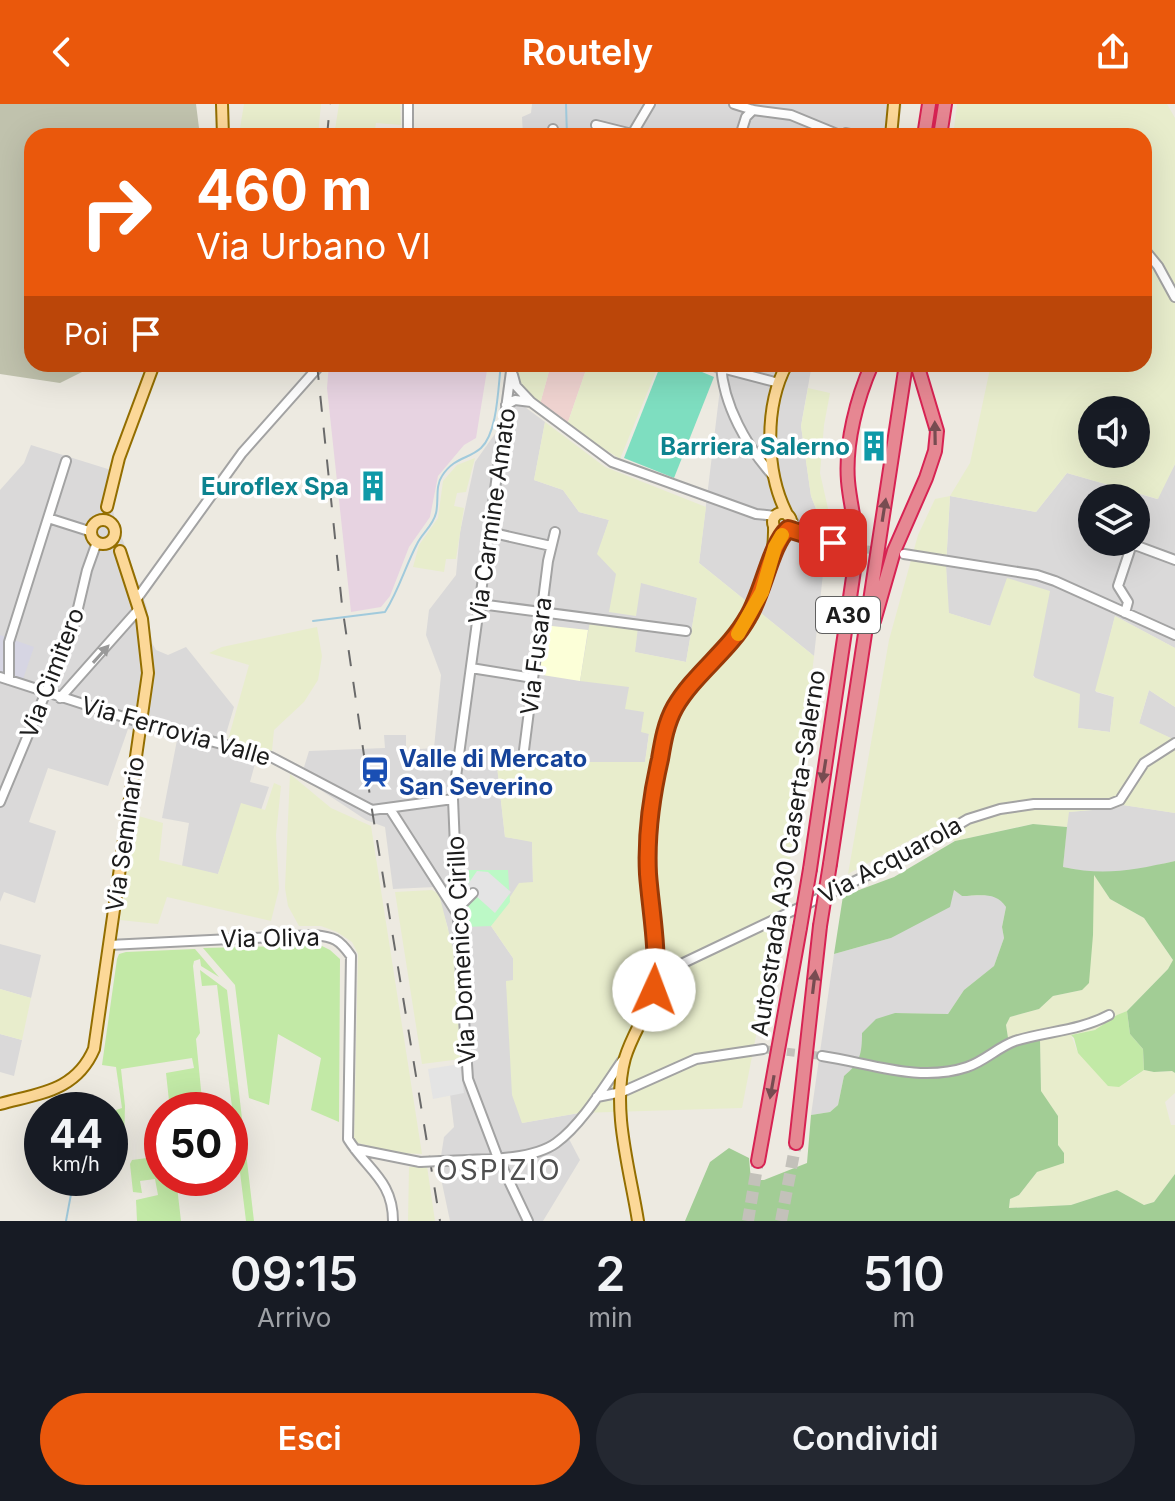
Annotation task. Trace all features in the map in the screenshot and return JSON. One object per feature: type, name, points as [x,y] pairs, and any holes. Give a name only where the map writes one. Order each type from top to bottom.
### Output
[{"type":"highway","points":[[925,128],[929,104]]},
{"type":"highway","points":[[941,128],[945,104]]},
{"type":"highway","name":"Autostrada A30 Caserta-Salerno","points":[[758,1161],[810,869],[857,550],[848,461],[859,400],[869,372]]},
{"type":"highway","name":"Autostrada A30 Caserta-Salerno","points":[[796,1143],[820,926],[905,372]]},
{"type":"highway","points":[[856,694],[889,567],[935,451],[937,431],[920,372]]},
{"type":"main road","points":[[222,104],[223,128]]},
{"type":"main road","points":[[892,128],[894,104]]},
{"type":"main road","points":[[142,723],[148,673],[147,646],[138,605],[108,526],[107,507],[119,458],[151,372]]},
{"type":"main road","points":[[638,1221],[623,1123],[622,1092],[626,1057],[649,1008],[656,976],[647,827],[667,723],[698,676],[735,637],[762,592],[782,520],[771,422],[784,372]]},
{"type":"main road","name":"Via Cimitero","points":[[98,539],[94,525],[108,526]]},
{"type":"main road","name":"Via Cimitero","points":[[98,539],[108,526]]},
{"type":"main road","points":[[98,539],[120,551]]},
{"type":"main road","name":"Via Seminario","points":[[109,945],[142,723]]},
{"type":"main road","points":[[0,1104],[61,1086],[82,1072],[94,1049],[109,945]]},
{"type":"street","points":[[408,104],[408,128]]},
{"type":"street","points":[[635,128],[650,104]]},
{"type":"street","points":[[734,104],[791,115],[815,128]]},
{"type":"street","points":[[743,128],[746,117],[759,108]]},
{"type":"street","points":[[596,125],[606,128]]},
{"type":"street","points":[[1152,259],[1175,297]]},
{"type":"street","points":[[60,698],[138,605],[233,464],[314,372]]},
{"type":"street","points":[[512,372],[515,400]]},
{"type":"street","points":[[722,372],[726,392],[746,439],[775,478]]},
{"type":"street","points":[[741,372],[779,383]]},
{"type":"street","points":[[512,388],[612,462],[756,514],[782,520],[803,532],[850,547]]},
{"type":"street","name":"Via Carmine Amato","points":[[471,668],[506,405],[512,388]]},
{"type":"street","points":[[506,405],[515,400],[531,402]]},
{"type":"street","points":[[4,679],[9,642],[66,461]]},
{"type":"street","points":[[48,518],[98,539]]},
{"type":"street","points":[[489,532],[551,546]]},
{"type":"street","name":"Via Fusara","points":[[530,758],[523,758],[541,612],[555,532]]},
{"type":"street","name":"Via Cimitero","points":[[0,802],[74,625],[98,539]]},
{"type":"street","points":[[1125,613],[1128,602],[1118,586],[1132,544],[1175,560]]},
{"type":"street","points":[[904,554],[1037,575],[1175,634]]},
{"type":"street","points":[[480,604],[686,631]]},
{"type":"street","points":[[471,668],[533,678]]},
{"type":"street","name":"Via Domenico Cirillo","points":[[471,668],[453,799],[468,1079],[498,1158],[528,1221]]},
{"type":"street","name":"Via Ferrovia Valle","points":[[4,679],[142,723],[271,757],[372,810],[453,799]]},
{"type":"street","name":"Via Acquarola","points":[[656,976],[895,862],[968,819],[1000,809],[1034,804],[1110,804],[1120,800],[1144,763],[1175,743]]},
{"type":"street","points":[[390,809],[458,912],[473,893]]},
{"type":"street","name":"Via Oliva","points":[[109,945],[314,935],[334,937],[351,956],[347,1126],[348,1139],[354,1149]]},
{"type":"street","points":[[822,1056],[906,1072],[937,1074],[966,1068],[1014,1042],[1093,1024],[1109,1015]]},
{"type":"street","points":[[596,1097],[622,1092],[696,1059],[763,1049]]},
{"type":"street","points":[[354,1149],[420,1162],[498,1158],[554,1145],[626,1057]]},
{"type":"street","points":[[354,1149],[379,1175],[390,1195],[393,1221]]},
{"type":"shaded area","points":[[0,104],[196,104],[199,128],[24,128],[24,372],[82,372],[60,383],[0,374]]},
{"type":"shaded area","points":[[244,104],[321,104],[319,128],[240,128]]},
{"type":"shaded area","points":[[339,104],[400,104],[401,125],[376,123],[375,128],[335,128]]},
{"type":"shaded area","points":[[532,104],[902,104],[898,128],[523,128],[522,117],[531,113]]},
{"type":"shaded area","points":[[957,104],[1167,104],[1175,118],[1175,464],[1158,499],[1150,497],[1150,484],[1106,484],[1067,473],[1036,512],[950,496],[970,463],[989,372],[1152,372],[1152,128],[954,128]]},
{"type":"shaded area","points":[[328,372],[487,372],[476,438],[464,445],[438,476],[430,517],[409,547],[390,596],[381,607],[351,612],[327,388]]},
{"type":"shaded area","points":[[505,372],[519,372],[528,394],[525,407],[545,422],[534,480],[563,490],[579,512],[609,520],[598,554],[640,582],[697,598],[686,662],[634,652],[629,687],[644,712],[649,733],[645,762],[544,762],[497,766],[505,837],[532,841],[533,882],[491,926],[513,958],[513,981],[506,981],[522,1123],[579,1113],[569,1139],[580,1160],[543,1221],[450,1221],[439,1169],[444,1137],[454,1127],[450,1094],[458,1059],[448,928],[435,887],[393,889],[385,827],[366,820],[301,777],[309,751],[385,748],[384,735],[406,735],[406,750],[434,748],[441,675],[426,635],[429,610],[456,575],[460,532],[475,462],[497,431]]},
{"type":"shaded area","points":[[518,372],[549,372],[540,404],[528,394]]},
{"type":"shaded area","points":[[549,372],[585,372],[567,425],[540,404]]},
{"type":"shaded area","points":[[585,372],[656,372],[620,459],[567,425]]},
{"type":"shaded area","points":[[722,372],[811,372],[801,426],[811,496],[827,537],[814,656],[699,563]]},
{"type":"shaded area","points":[[808,388],[830,393],[820,473],[831,522],[827,537],[811,496],[801,426]]},
{"type":"shaded area","points":[[545,422],[605,467],[706,507],[699,563],[814,656],[792,850],[742,1108],[579,1113],[522,1123],[512,1095],[506,981],[513,980],[513,958],[491,926],[519,883],[533,882],[532,842],[505,837],[497,766],[544,762],[645,762],[649,734],[641,732],[644,712],[625,709],[629,687],[580,681],[590,621],[638,627],[635,652],[686,662],[697,598],[641,583],[636,616],[609,612],[616,574],[597,554],[609,520],[579,512],[563,490],[534,480]]},
{"type":"shaded area","points":[[31,445],[111,470],[117,478],[112,505],[114,515],[147,608],[152,643],[156,650],[168,655],[186,647],[234,707],[223,744],[256,760],[250,782],[269,787],[260,813],[241,807],[216,880],[181,872],[189,823],[162,818],[177,740],[128,729],[108,786],[48,768],[29,822],[56,831],[35,903],[4,892],[0,902],[0,490],[24,463]]},
{"type":"shaded area","points":[[475,458],[466,492],[457,493],[454,506],[464,508],[456,559],[446,559],[444,572],[413,567],[419,545],[438,518],[443,481],[457,465]]},
{"type":"shaded area","points":[[1175,464],[1175,648],[1115,616],[1096,692],[1114,697],[1110,732],[1078,728],[991,626],[948,613],[946,566],[950,496],[1036,512],[1067,473],[1105,484],[1078,484],[1078,556],[1150,556],[1150,497],[1157,499]]},
{"type":"shaded area","points":[[950,496],[946,566],[949,613],[990,626],[1007,578],[1050,591],[1033,677],[1080,694],[1078,728],[1110,732],[1114,697],[1095,691],[1115,616],[1175,648],[1175,707],[1149,690],[1139,723],[1175,740],[1175,813],[1123,805],[1069,812],[1067,827],[1032,824],[955,841],[925,832],[848,874],[889,640],[918,535],[935,499]]},
{"type":"shaded area","points":[[543,625],[588,630],[580,681],[536,674],[539,646],[550,638]]},
{"type":"shaded area","points":[[317,627],[322,656],[318,680],[304,702],[274,730],[272,751],[228,740],[249,665],[209,653],[222,647]]},
{"type":"shaded area","points":[[0,635],[34,647],[22,682],[0,674]]},
{"type":"shaded area","points":[[1149,690],[1175,707],[1175,740],[1139,724]]},
{"type":"shaded area","points":[[290,774],[331,808],[371,826],[422,1154],[398,1153],[354,1142],[358,954],[352,942],[337,932],[321,926],[299,926],[288,906],[285,888]]},
{"type":"shaded area","points":[[274,783],[281,786],[276,835],[279,889],[271,921],[167,897],[158,924],[120,920],[135,815],[163,823],[159,860],[218,874],[241,803],[265,810]]},
{"type":"shaded area","points":[[1123,805],[1175,813],[1175,861],[1132,871],[1093,873],[1063,867],[1068,812]]},
{"type":"shaded area","points":[[477,871],[488,872],[511,892],[495,913],[466,887]]},
{"type":"shaded area","points":[[1093,873],[1110,899],[1144,918],[1173,960],[1127,1011],[1095,1030],[1071,1035],[1078,1053],[1128,1082],[1144,1070],[1175,1073],[1175,1093],[1165,1102],[1171,1125],[1175,1125],[1175,1174],[1154,1202],[1143,1205],[1117,1190],[1071,1205],[1009,1208],[1010,1199],[1019,1195],[1037,1172],[1064,1153],[1058,1145],[1058,1116],[1041,1092],[1040,1040],[1009,1044],[1006,1025],[1010,1017],[1039,1009],[1053,996],[1082,990],[1093,935]]},
{"type":"shaded area","points":[[432,890],[439,894],[453,949],[461,1059],[422,1064],[395,892]]},
{"type":"shaded area","points":[[954,890],[962,896],[991,895],[1001,899],[1006,907],[1002,927],[1004,938],[994,966],[964,990],[948,1014],[895,1013],[862,1033],[862,1054],[858,1064],[844,1076],[838,1105],[830,1112],[811,1115],[834,954],[891,938]]},
{"type":"shaded area","points":[[0,944],[41,955],[31,998],[0,989]]},
{"type":"shaded area","points":[[0,989],[31,998],[22,1040],[0,1034]]},
{"type":"shaded area","points":[[0,1034],[22,1040],[14,1076],[0,1072]]},
{"type":"shaded area","points":[[460,1064],[464,1093],[433,1099],[428,1069]]},
{"type":"shaded area","points":[[427,1166],[435,1221],[408,1221],[409,1167]]},
{"type":"green space","points":[[658,372],[702,372],[714,377],[674,478],[624,458]]},
{"type":"green space","points":[[1033,824],[1067,827],[1063,867],[1119,871],[1175,861],[1175,1073],[1144,1070],[1143,1049],[1130,1034],[1127,1011],[1173,960],[1144,918],[1110,899],[1094,875],[1089,983],[1082,990],[1053,996],[1039,1009],[1010,1017],[1006,1025],[1009,1044],[1020,1039],[1040,1039],[1041,1091],[1058,1116],[1058,1145],[1064,1153],[1064,1163],[1037,1172],[1019,1195],[1010,1199],[1009,1208],[1071,1205],[1117,1190],[1144,1205],[1154,1202],[1175,1174],[1175,1221],[685,1221],[710,1162],[729,1148],[749,1158],[751,1180],[764,1180],[807,1163],[811,1115],[830,1112],[838,1105],[844,1076],[859,1058],[862,1033],[876,1019],[895,1013],[948,1014],[964,990],[994,966],[1004,938],[1002,927],[1006,907],[997,899],[962,896],[954,890],[950,907],[891,938],[834,954],[843,896],[894,877],[955,841]]},
{"type":"green space","points":[[461,870],[508,870],[510,902],[491,926],[465,927]]},
{"type":"green space","points":[[320,945],[340,959],[339,1122],[311,1110],[321,1058],[278,1034],[269,1105],[249,1098],[235,985],[203,948]]},
{"type":"green space","points":[[195,949],[219,977],[201,966],[200,959],[194,961],[201,1092],[168,1092],[166,1073],[194,1068],[192,1058],[121,1069],[123,1092],[120,1092],[116,1067],[102,1065],[117,959],[119,954]]},
{"type":"green space","points":[[200,970],[227,990],[239,1092],[230,1092],[217,985],[202,986]]},
{"type":"green space","points":[[1127,1011],[1130,1034],[1143,1049],[1144,1070],[1119,1087],[1108,1086],[1078,1053],[1071,1035],[1095,1030]]},
{"type":"green space","points":[[144,1158],[144,1180],[140,1181],[142,1193],[133,1192],[132,1160]]},
{"type":"green space","points":[[248,1170],[254,1221],[246,1221],[243,1196],[248,1196]]},
{"type":"green space","points":[[178,1196],[181,1221],[137,1221],[136,1200]]},
{"type":"waterway","points":[[566,104],[567,128]]},
{"type":"waterway","points":[[313,621],[385,612],[417,544],[435,518],[442,476],[451,465],[476,452],[487,441],[496,408],[500,372]]},
{"type":"waterway","points":[[66,1221],[71,1196]]},
{"type":"tunnel","points":[[855,548],[897,553]]},
{"type":"tunnel","points":[[763,1049],[822,1056]]},
{"type":"tunnel","points":[[781,1221],[796,1143]]},
{"type":"tunnel","points":[[748,1221],[758,1161]]},
{"type":"railway","points":[[328,128],[330,104]]},
{"type":"railway","points":[[318,372],[342,605],[372,810],[440,1221]]},
{"type":"slow traffic","points":[[738,634],[762,592],[775,547],[782,535]]},
{"type":"place","name":"Barriera Salerno","points":[[874,446]]},
{"type":"place","name":"Euroflex Spa","points":[[373,486]]},
{"type":"place","name":"Valle di Mercato San Severino","points":[[375,772]]},
{"type":"district","name":"OSPIZIO","points":[[499,1170]]},
{"type":"route","points":[[654,990],[655,939],[647,827],[667,723],[698,676],[735,637],[749,616],[762,592],[775,547],[785,531],[803,532],[833,543]]}]
